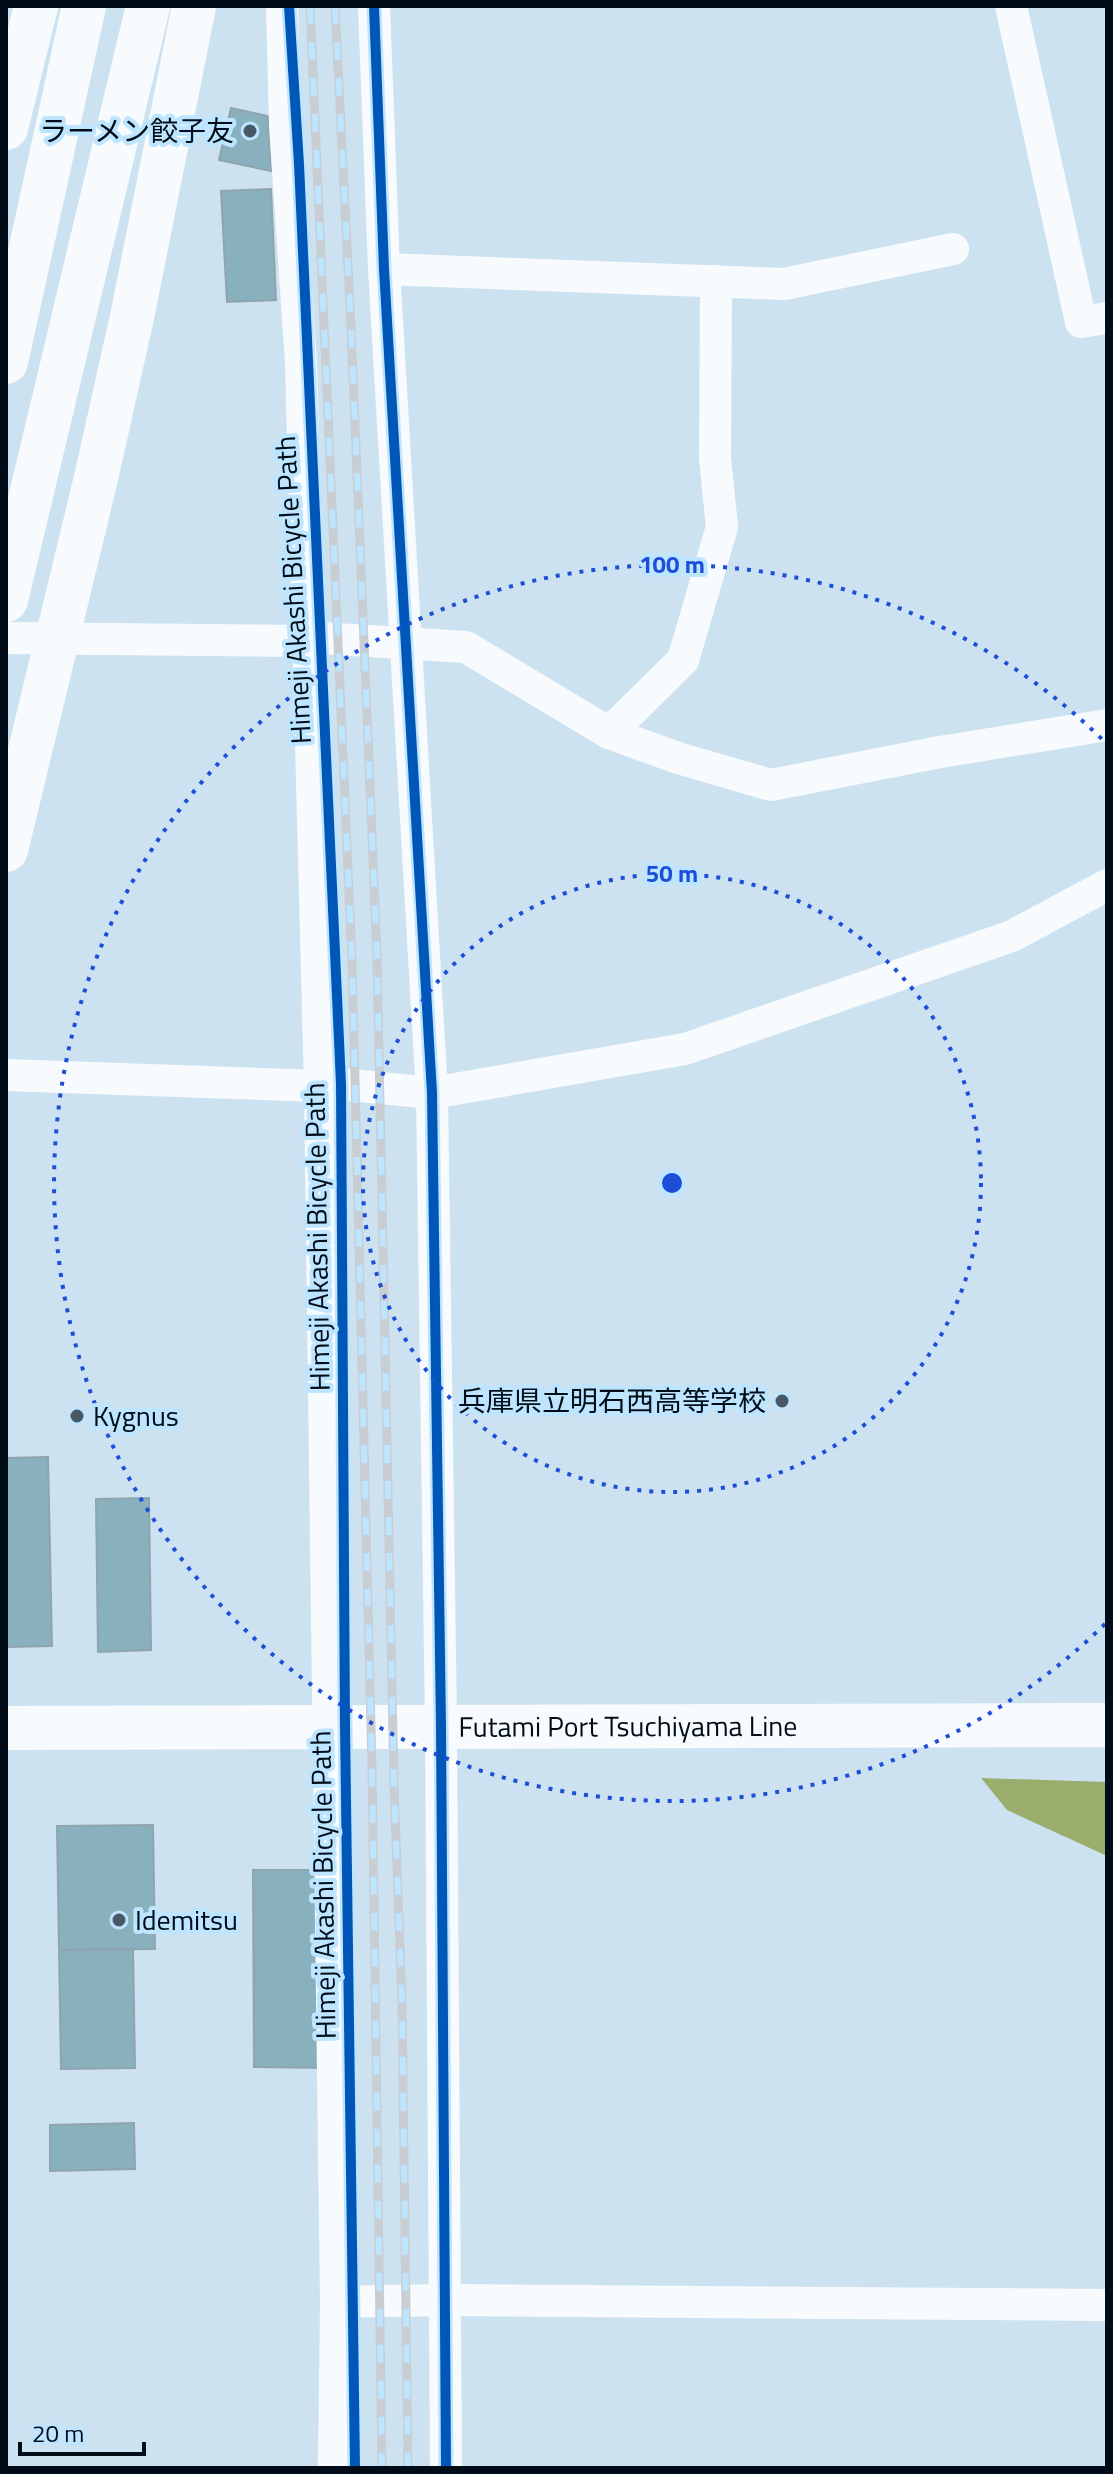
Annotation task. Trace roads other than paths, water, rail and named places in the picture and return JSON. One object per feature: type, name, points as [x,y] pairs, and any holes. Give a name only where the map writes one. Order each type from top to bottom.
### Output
[{"type":"main road","points":[[6,128],[11,83],[36,6]]},
{"type":"main road","points":[[6,362],[84,6]]},
{"type":"main road","points":[[9,587],[148,6]]},
{"type":"main road","points":[[6,850],[132,317],[194,6]]},
{"type":"main road","name":"Futami Port Tsuchiyama Line","points":[[6,1728],[1107,1725]]},
{"type":"street","points":[[282,6],[285,126],[301,363],[320,1086],[336,2302],[334,2468]]},
{"type":"street","points":[[374,6],[384,269],[432,1093],[441,1726],[446,2468]]},
{"type":"street","points":[[1011,6],[1081,322],[1107,318]]},
{"type":"street","points":[[384,269],[784,284],[953,249]]},
{"type":"street","points":[[609,733],[683,660],[722,527],[715,458],[716,281]]},
{"type":"street","points":[[6,638],[308,641],[319,638],[466,647],[609,733],[678,758],[771,785],[940,752],[1107,725]]},
{"type":"street","points":[[6,1075],[320,1086],[341,1084],[432,1093],[685,1049],[1012,936],[1107,885]]},
{"type":"street","points":[[336,2302],[446,2300],[1107,2305]]},
{"type":"railway","points":[[310,6],[352,961],[372,1767],[382,2468]]},
{"type":"railway","points":[[335,6],[377,957],[394,1786],[402,2002],[408,2468]]},
{"type":"place","name":"ラーメン餃子友","points":[[250,131]]},
{"type":"place","name":"兵庫県立明石西高等学校","points":[[782,1401]]},
{"type":"place","name":"Kygnus","points":[[77,1416]]},
{"type":"place","name":"Idemitsu","points":[[119,1920]]}]
